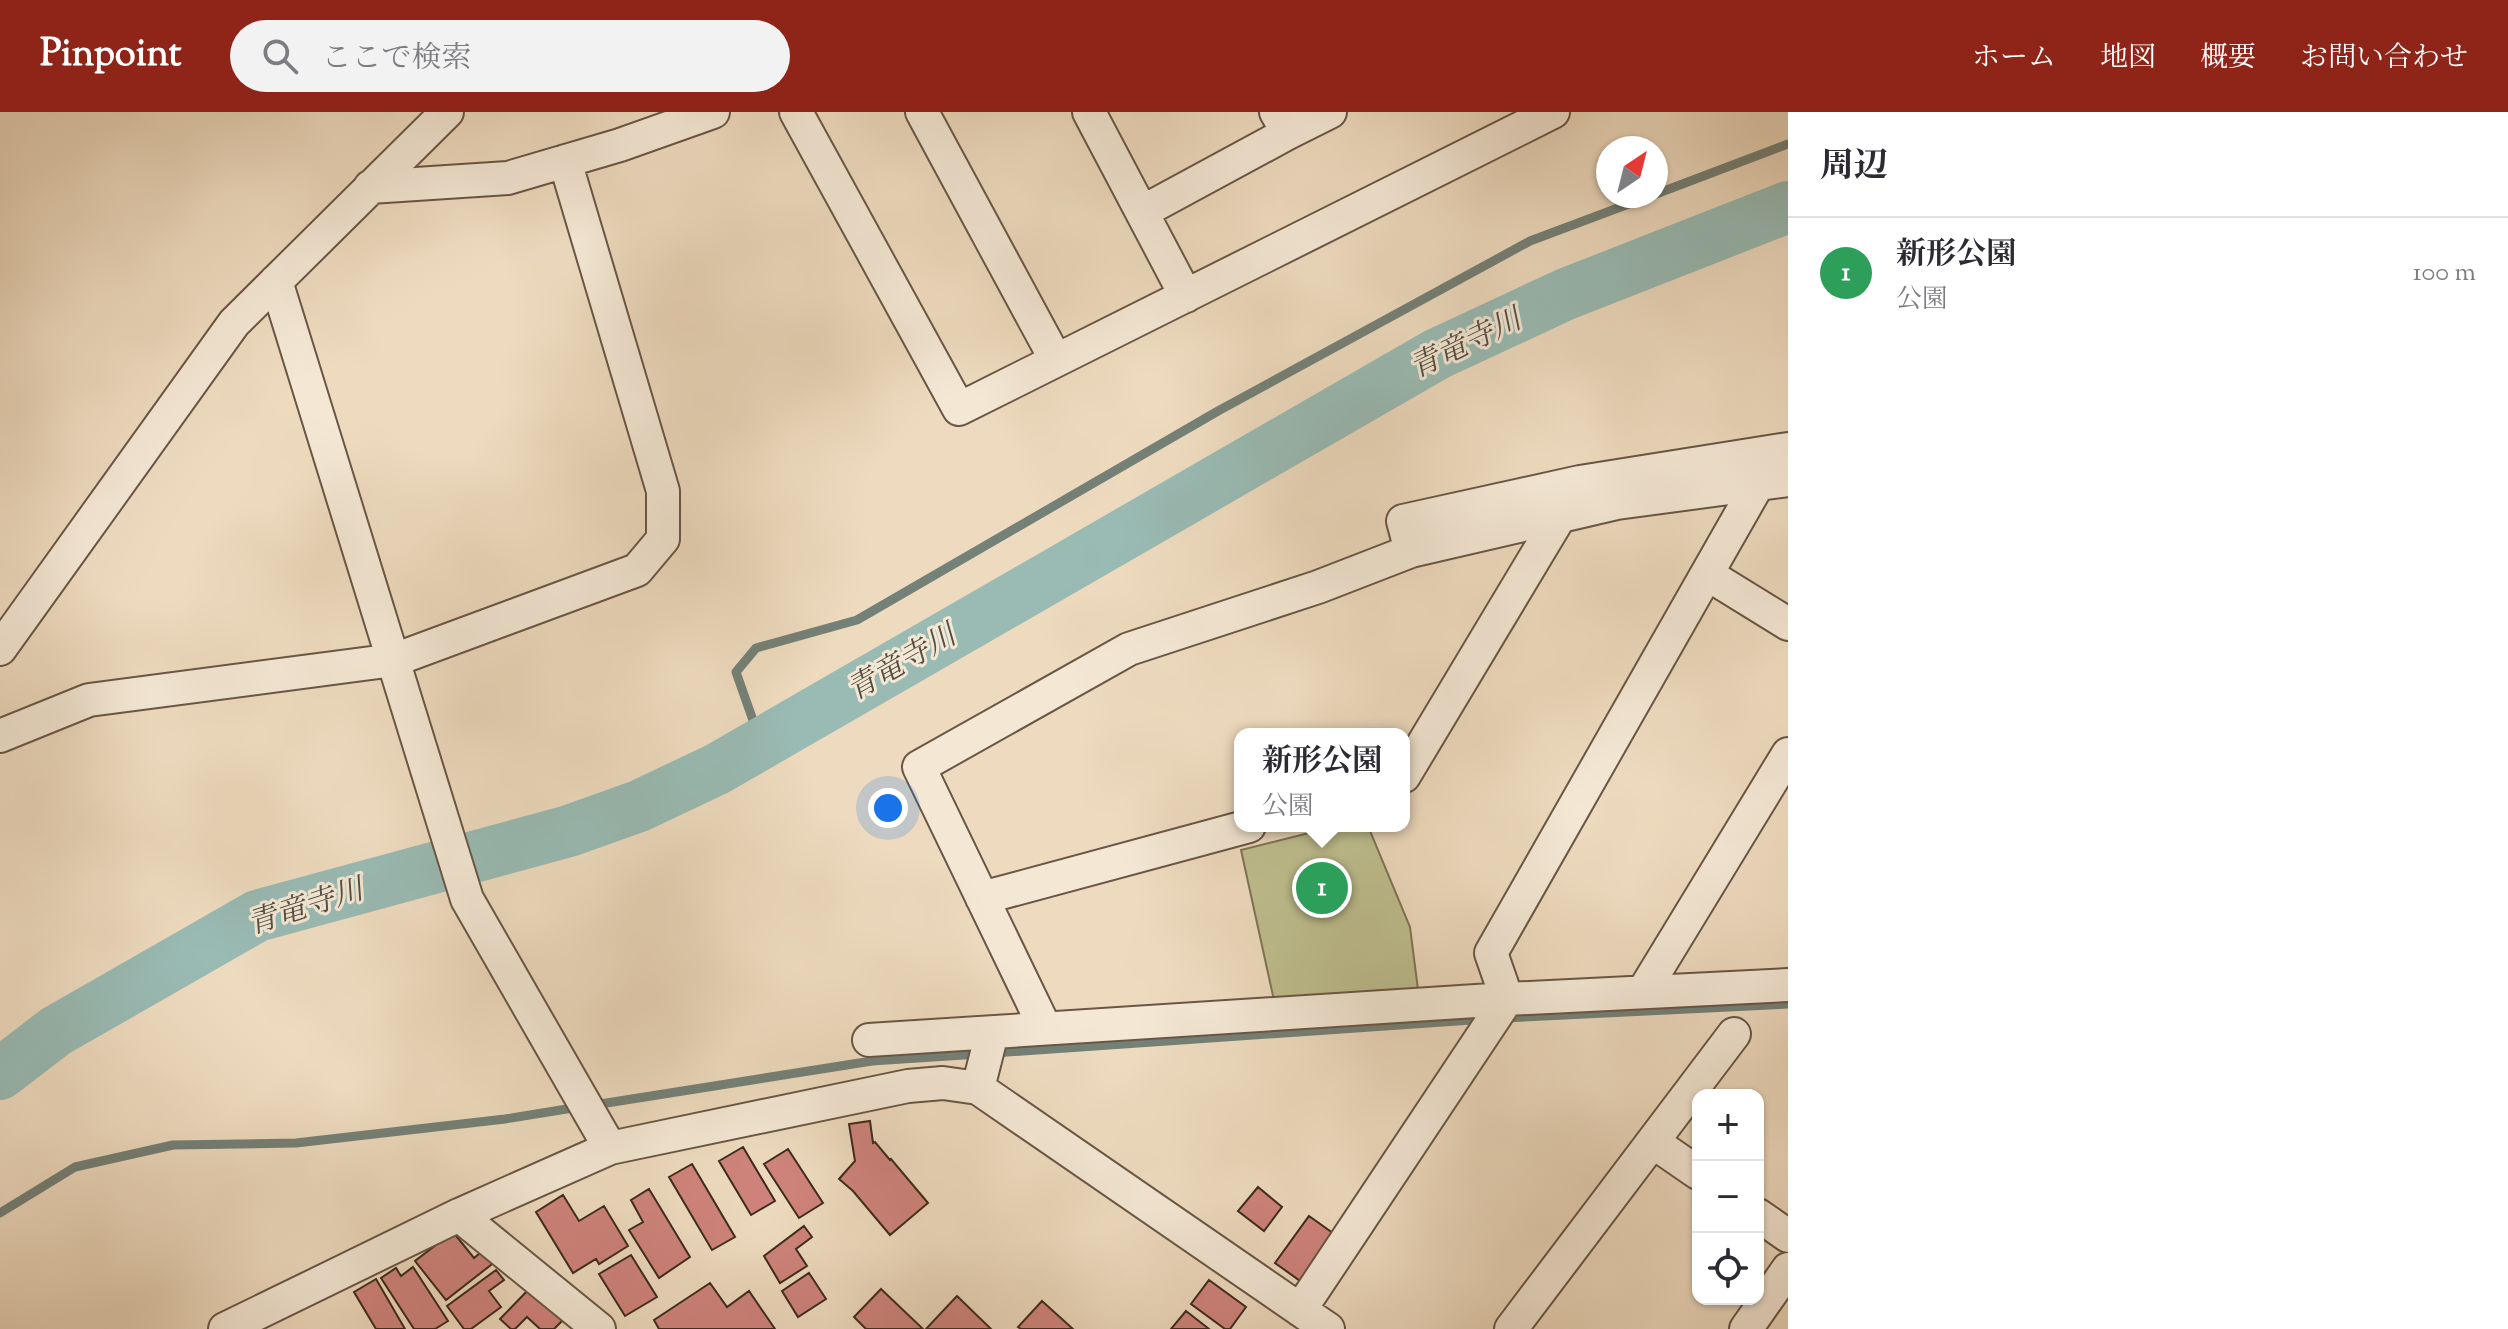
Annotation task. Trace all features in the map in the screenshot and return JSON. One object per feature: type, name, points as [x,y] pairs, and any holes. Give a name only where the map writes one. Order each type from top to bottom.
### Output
[{"type":"street","points":[[370,187],[508,178],[620,145],[713,112]]},
{"type":"street","points":[[796,112],[959,409],[1553,112]]},
{"type":"street","points":[[922,112],[1056,360]]},
{"type":"street","points":[[1089,112],[1186,296]]},
{"type":"street","points":[[1142,212],[1282,122],[1330,112]]},
{"type":"street","points":[[0,649],[234,323],[444,113]]},
{"type":"street","points":[[0,736],[89,700],[394,660],[637,570],[663,539],[663,491],[565,161]]},
{"type":"street","points":[[276,281],[467,899],[610,1148]]},
{"type":"street","points":[[1411,551],[1403,521],[1580,482],[1788,449]]},
{"type":"street","points":[[1045,1028],[919,767],[1129,649],[1318,587],[1411,551],[1617,503],[1773,482]]},
{"type":"street","points":[[1507,999],[1491,953],[1707,574],[1773,482]]},
{"type":"street","points":[[1410,766],[1560,516]]},
{"type":"street","points":[[1707,574],[1788,624]]},
{"type":"street","points":[[1643,992],[1788,754]]},
{"type":"street","points":[[982,898],[1234,830]]},
{"type":"street","points":[[869,1040],[1507,999],[1788,985]]},
{"type":"street","points":[[1300,1310],[1507,999]]},
{"type":"street","points":[[978,1088],[992,1033]]},
{"type":"street","points":[[1511,1329],[1734,1034]]},
{"type":"street","points":[[225,1329],[459,1215],[610,1148],[908,1086],[943,1083],[978,1088],[1328,1329]]},
{"type":"street","points":[[1653,1142],[1692,1169]]},
{"type":"street","points":[[459,1215],[580,1324]]},
{"type":"street","points":[[1764,1219],[1788,1236]]},
{"type":"street","points":[[1746,1329],[1788,1269]]},
{"type":"green space","points":[[1313,832],[1370,832],[1410,927],[1420,1005],[1277,1014],[1241,850]]},
{"type":"building","points":[[870,1121],[873,1143],[891,1159],[928,1203],[890,1235],[839,1179],[855,1161],[849,1124]]},
{"type":"building","points":[[743,1147],[775,1201],[751,1215],[719,1161]]},
{"type":"building","points":[[788,1149],[823,1203],[799,1218],[764,1164]]},
{"type":"building","points":[[692,1164],[735,1237],[712,1250],[669,1177]]},
{"type":"building","points":[[1258,1187],[1282,1207],[1264,1231],[1238,1211]]},
{"type":"building","points":[[649,1189],[690,1257],[659,1278],[629,1230],[643,1222],[631,1200]]},
{"type":"building","points":[[563,1195],[579,1221],[604,1206],[628,1246],[599,1264],[596,1259],[573,1273],[536,1212]]},
{"type":"building","points":[[1309,1216],[1337,1236],[1303,1283],[1275,1263]]},
{"type":"building","points":[[804,1226],[812,1237],[796,1249],[807,1266],[780,1283],[764,1256]]},
{"type":"building","points":[[453,1232],[474,1258],[486,1248],[496,1261],[446,1300],[415,1261]]},
{"type":"building","points":[[631,1255],[657,1297],[625,1316],[599,1274]]},
{"type":"building","points":[[413,1267],[448,1321],[435,1329],[414,1329],[381,1278],[396,1268],[401,1276]]},
{"type":"building","points":[[496,1270],[504,1280],[489,1291],[501,1307],[471,1329],[464,1329],[447,1306]]},
{"type":"building","points":[[809,1273],[826,1299],[798,1317],[782,1291]]},
{"type":"building","points":[[376,1279],[405,1329],[376,1329],[354,1292]]},
{"type":"building","points":[[1209,1280],[1246,1307],[1230,1329],[1225,1329],[1191,1304]]},
{"type":"building","points":[[710,1283],[727,1307],[749,1291],[775,1329],[659,1329],[654,1320]]},
{"type":"building","points":[[531,1287],[564,1319],[554,1329],[540,1329],[527,1317],[511,1329],[500,1319]]},
{"type":"building","points":[[881,1289],[923,1329],[866,1329],[854,1317]]},
{"type":"building","points":[[957,1296],[991,1329],[926,1329]]},
{"type":"building","points":[[1042,1301],[1073,1329],[1018,1327]]},
{"type":"building","points":[[1186,1311],[1209,1329],[1171,1329]]},
{"type":"waterway","points":[[1668,189],[1788,144]]},
{"type":"waterway","name":"青竜寺川","points":[[0,1074],[56,1031],[257,916],[569,831],[639,806],[717,769],[1437,354],[1566,294],[1788,207]]},
{"type":"waterway","points":[[761,743],[736,672],[756,648],[857,620],[1218,411],[1530,241],[1618,208]]},
{"type":"waterway","points":[[1505,1018],[1788,1004]]},
{"type":"waterway","points":[[994,1053],[1486,1019]]},
{"type":"waterway","points":[[594,1105],[872,1061],[979,1054]]},
{"type":"waterway","points":[[0,1213],[75,1167],[173,1145],[296,1143],[505,1119],[579,1107]]},
{"type":"place","name":"新形公園","points":[[1322,888]]}]
